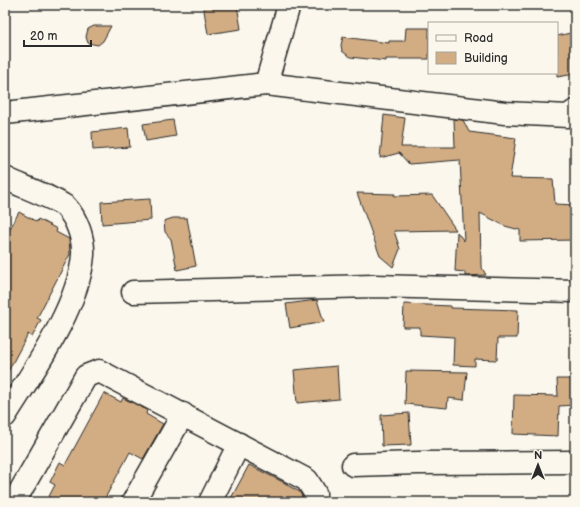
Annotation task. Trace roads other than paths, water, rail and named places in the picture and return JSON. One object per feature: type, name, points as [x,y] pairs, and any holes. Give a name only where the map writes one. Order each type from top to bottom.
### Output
[{"type":"street","points":[[266,84],[289,5]]},
{"type":"street","points":[[5,113],[266,84],[504,113],[568,116],[575,111]]},
{"type":"street","points":[[5,416],[59,325],[77,287],[83,254],[78,226],[65,206],[8,186]]},
{"type":"street","points":[[133,292],[374,286],[575,291]]},
{"type":"street","points":[[14,502],[86,376],[99,372],[105,373],[307,480],[315,493],[315,502]]},
{"type":"street","points":[[133,502],[183,414]]},
{"type":"street","points":[[210,502],[239,444]]},
{"type":"street","points":[[353,466],[418,463],[575,462]]}]
